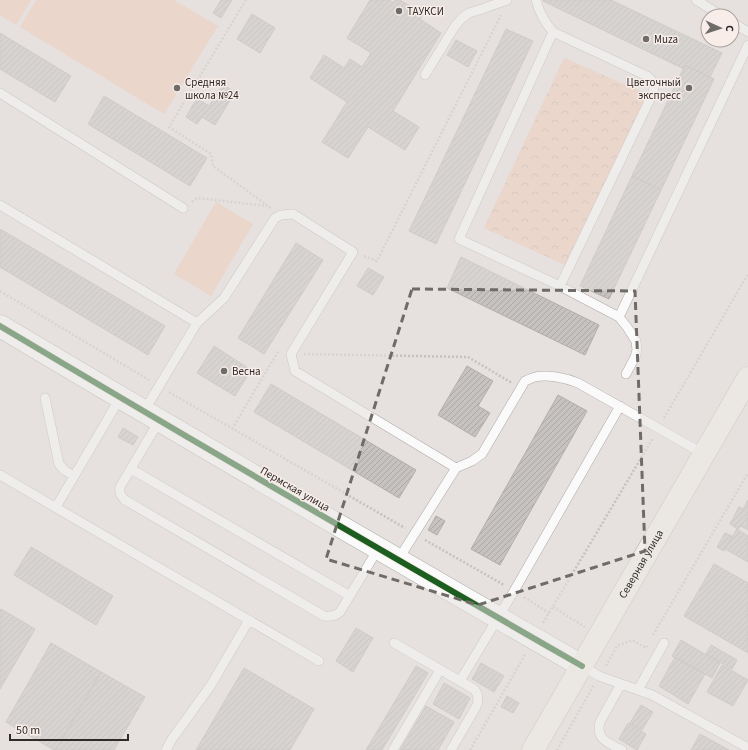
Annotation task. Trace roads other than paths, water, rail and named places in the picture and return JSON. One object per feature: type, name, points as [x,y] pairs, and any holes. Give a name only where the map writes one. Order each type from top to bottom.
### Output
[{"type":"main road","name":"Северная улица","points":[[533,750],[591,671],[704,454],[748,378]]},
{"type":"street","name":"Пермская улица","points":[[0,326],[378,549],[591,671]]},
{"type":"lane","points":[[425,75],[455,26],[462,18],[507,0]]},
{"type":"lane","points":[[536,0],[541,16],[553,32],[647,76],[652,80],[654,86],[653,93],[560,286]]},
{"type":"lane","points":[[696,0],[709,8]]},
{"type":"lane","points":[[553,32],[459,239],[560,286],[619,317],[628,327],[636,342],[637,350],[626,374]]},
{"type":"lane","points":[[619,317],[748,45]]},
{"type":"lane","points":[[0,93],[183,208]]},
{"type":"lane","points":[[0,205],[197,323]]},
{"type":"lane","points":[[378,549],[340,612],[335,616],[324,616],[125,500],[120,492],[120,487],[131,469],[151,416],[159,386],[197,323],[224,298],[275,218],[281,215],[293,214],[353,252],[291,354],[295,371],[456,468]]},
{"type":"lane","points":[[398,560],[456,468],[472,462],[482,454],[525,381],[534,377],[562,378],[578,382],[704,454]]},
{"type":"lane","points":[[45,398],[59,464],[64,470],[74,476]]},
{"type":"lane","points":[[56,507],[120,398]]},
{"type":"lane","points":[[460,681],[514,591],[620,406]]},
{"type":"lane","points":[[131,469],[350,596]]},
{"type":"lane","points":[[0,475],[320,661]]},
{"type":"lane","points":[[166,750],[172,739],[211,684],[249,620]]},
{"type":"lane","points":[[394,643],[474,689],[478,693],[479,700],[476,707],[451,750]]},
{"type":"lane","points":[[638,690],[664,644]]},
{"type":"lane","points":[[393,750],[440,670]]},
{"type":"lane","points":[[591,671],[652,695],[748,748]]},
{"type":"lane","points":[[621,684],[598,728],[602,739],[622,750]]},
{"type":"place","name":"ТАУКСИ","points":[[399,11]]},
{"type":"place","name":"Muza","points":[[646,39]]},
{"type":"place","name":"Средняя школа №24","points":[[177,88]]},
{"type":"place","name":"Цветочный экспресс","points":[[689,88]]},
{"type":"place","name":"Весна","points":[[224,371]]}]
